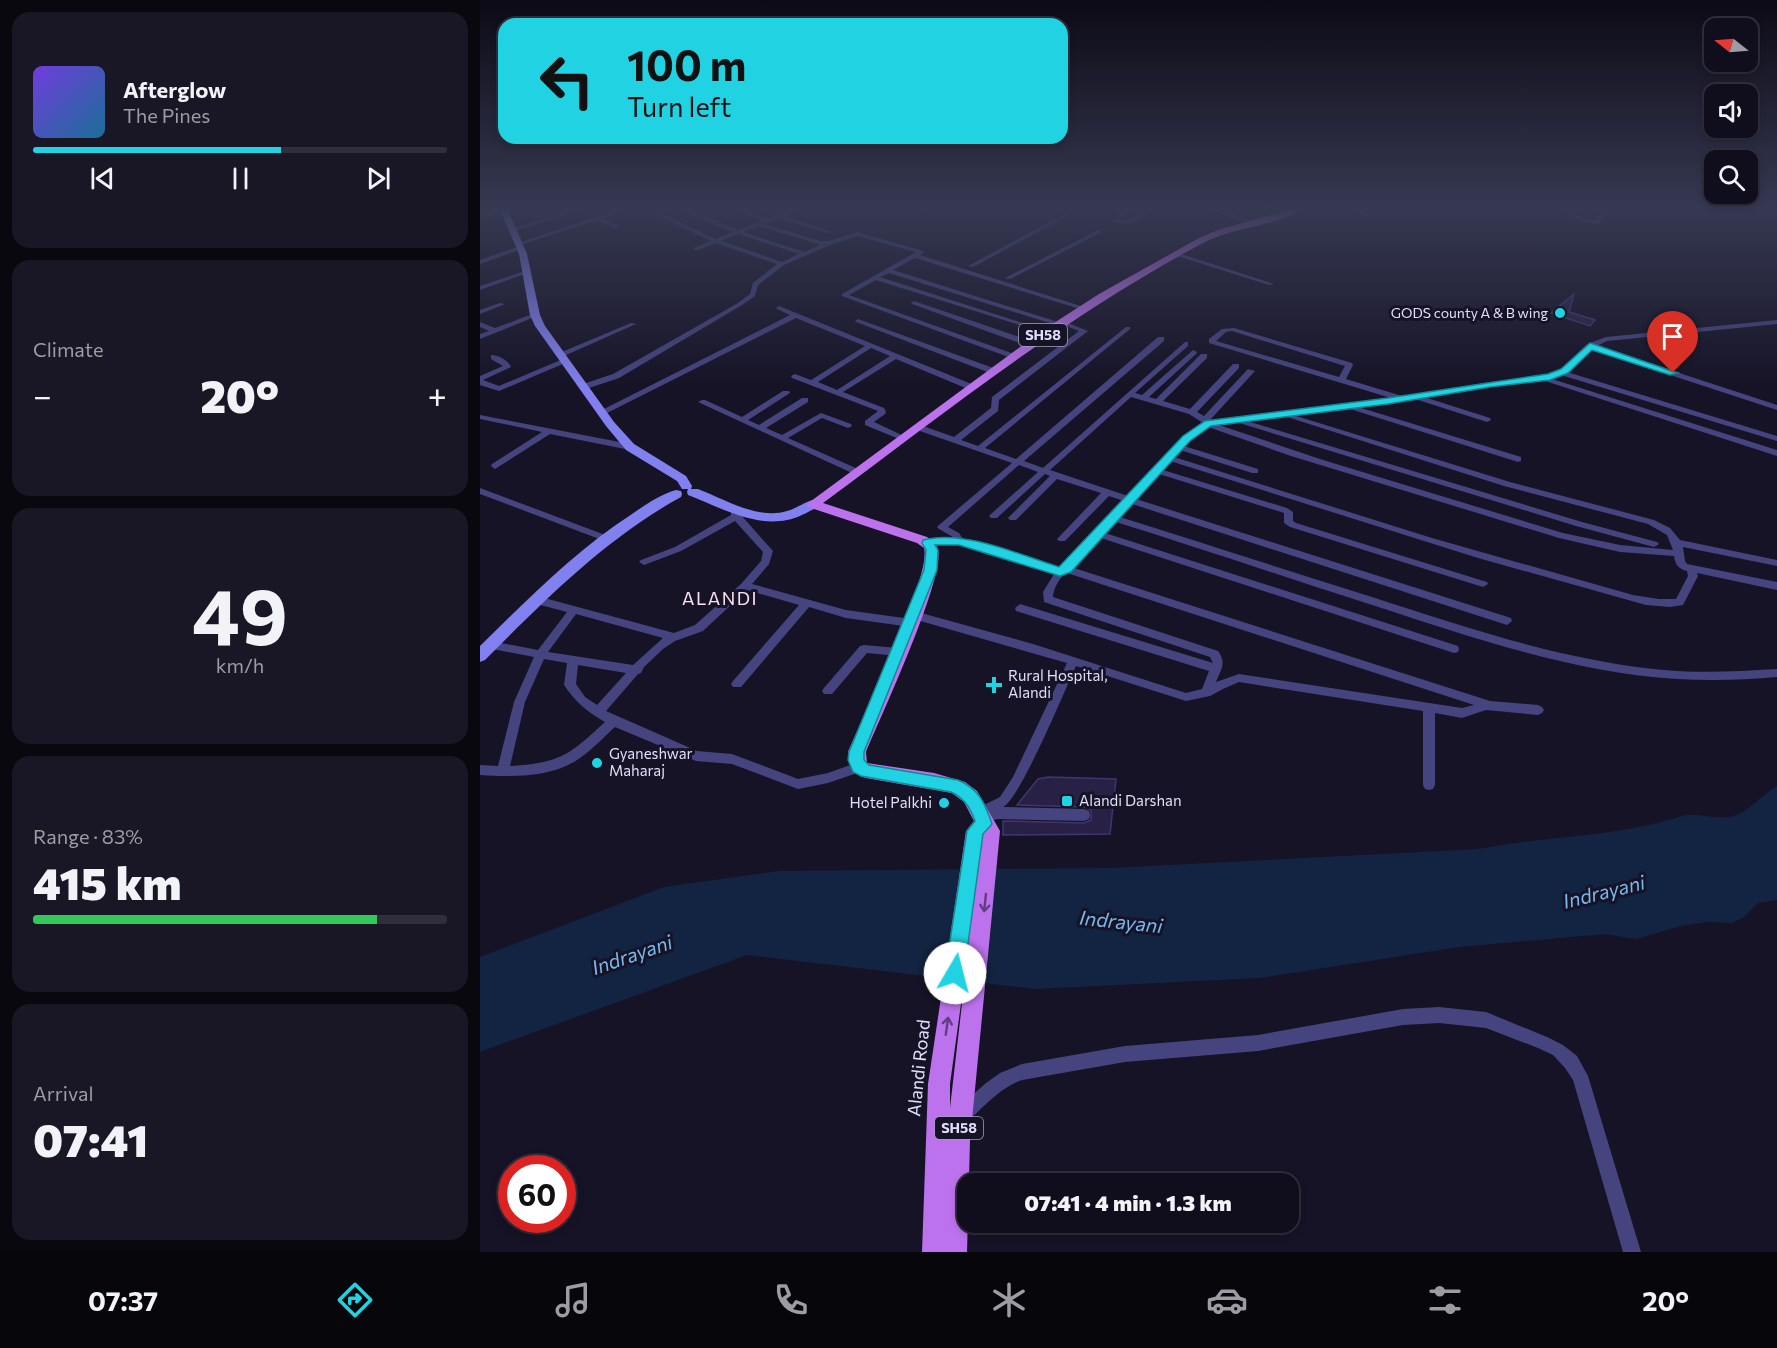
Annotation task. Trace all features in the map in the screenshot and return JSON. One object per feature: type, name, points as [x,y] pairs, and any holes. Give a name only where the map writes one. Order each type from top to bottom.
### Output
[{"type":"main road","points":[[526,268],[540,326],[630,447],[682,479],[685,491]]},
{"type":"main road","name":"SH58","points":[[813,504],[1047,332],[1085,306],[1151,268]]},
{"type":"main road","points":[[480,656],[605,538],[644,510],[685,491],[736,513],[786,516],[813,504],[928,543],[932,550],[930,570],[857,752],[859,767],[866,771],[952,785],[966,791],[977,805],[982,828]]},
{"type":"main road","name":"Alandi Road","points":[[935,1252],[966,1080],[982,828]]},
{"type":"main road","name":"Alandi Road","points":[[954,1252],[946,1194],[939,1084],[982,828]]},
{"type":"street","points":[[584,387],[616,376],[740,304],[753,295],[755,284],[776,268]]},
{"type":"street","points":[[894,268],[844,295],[1014,357]]},
{"type":"street","points":[[958,268],[1085,306]]},
{"type":"street","points":[[976,268],[1085,306]]},
{"type":"street","points":[[1008,278],[1027,268]]},
{"type":"street","points":[[1222,268],[1271,284]]},
{"type":"street","points":[[890,271],[1084,331],[995,399],[995,409],[955,440]]},
{"type":"street","points":[[480,288],[527,272]]},
{"type":"street","points":[[876,278],[1047,332]]},
{"type":"street","points":[[914,303],[1031,344]]},
{"type":"street","points":[[480,312],[502,304]]},
{"type":"street","points":[[779,308],[971,387]]},
{"type":"street","points":[[480,337],[536,315]]},
{"type":"street","points":[[602,412],[796,315]]},
{"type":"street","points":[[858,321],[993,371]]},
{"type":"street","points":[[1207,421],[1233,420],[1402,399],[1542,378],[1562,373],[1590,346],[1616,337],[1777,322]]},
{"type":"street","points":[[480,324],[495,331]]},
{"type":"street","points":[[480,381],[499,389],[633,324]]},
{"type":"street","points":[[979,449],[1128,328]]},
{"type":"street","points":[[1341,381],[1349,365],[1327,357],[1232,329],[1224,330],[1212,341],[1341,381],[1402,399]]},
{"type":"street","points":[[960,541],[942,527],[1161,339]]},
{"type":"street","points":[[994,516],[1185,344]]},
{"type":"street","points":[[811,382],[870,346]]},
{"type":"street","points":[[1590,346],[1777,408]]},
{"type":"street","points":[[1144,398],[1193,352]]},
{"type":"street","points":[[837,393],[895,356]]},
{"type":"street","points":[[1158,402],[1204,356]]},
{"type":"street","points":[[480,381],[508,366],[494,357]]},
{"type":"street","points":[[1192,412],[1236,366]]},
{"type":"street","points":[[1206,693],[1218,659],[1207,651],[1048,599],[1048,592],[1063,570],[1179,447],[1207,421],[1251,371]]},
{"type":"street","points":[[1562,373],[1777,439]]},
{"type":"street","points":[[795,376],[881,410],[881,413],[867,423],[902,437]]},
{"type":"street","points":[[1542,378],[1777,453]]},
{"type":"street","points":[[742,420],[786,393]]},
{"type":"street","points":[[1130,394],[1192,412],[1207,421],[1265,445],[1515,522],[1615,549],[1655,554],[1678,548],[1777,563]]},
{"type":"street","points":[[1415,397],[1487,420]]},
{"type":"street","points":[[760,428],[805,400]]},
{"type":"street","points":[[702,402],[855,471]]},
{"type":"street","points":[[1347,406],[1518,459]]},
{"type":"street","points":[[1282,414],[1507,484],[1651,522],[1667,529],[1678,548],[1681,565],[1692,571],[1777,586]]},
{"type":"street","points":[[782,438],[821,415],[848,426]]},
{"type":"street","points":[[480,417],[630,447]]},
{"type":"street","points":[[1233,420],[1579,524],[1654,544]]},
{"type":"street","points":[[916,427],[1055,476],[1507,621]]},
{"type":"street","points":[[495,466],[550,430]]},
{"type":"street","points":[[1179,447],[1255,471]]},
{"type":"street","points":[[1169,458],[1516,566],[1639,598],[1663,603],[1679,602],[1686,593],[1687,583],[1693,576],[1692,571]]},
{"type":"street","points":[[1157,471],[1284,510],[1288,512],[1289,522],[1293,525],[1483,584]]},
{"type":"street","points":[[1013,518],[1055,476]]},
{"type":"street","points":[[480,491],[605,538]]},
{"type":"street","points":[[1062,539],[1107,493]]},
{"type":"street","points":[[598,712],[655,651],[674,637],[691,633],[699,628],[745,585],[766,562],[768,551],[736,513],[678,549],[645,562]]},
{"type":"street","points":[[1114,518],[1452,627],[1527,648],[1621,667],[1710,678],[1743,678],[1777,673]]},
{"type":"street","points":[[1099,534],[1454,649]]},
{"type":"street","points":[[928,543],[942,540],[960,541],[1063,570],[1490,705],[1538,710]]},
{"type":"street","points":[[745,585],[846,614],[912,619],[1073,661],[1186,697],[1206,693],[1230,680],[1246,679],[1462,713],[1490,705]]},
{"type":"street","points":[[537,600],[674,637]]},
{"type":"street","points":[[737,684],[806,604]]},
{"type":"street","points":[[1020,608],[1216,669]]},
{"type":"street","points":[[503,770],[514,716],[525,686],[542,653],[574,610]]},
{"type":"street","points":[[491,645],[637,670]]},
{"type":"street","points":[[828,692],[864,649],[898,652]]},
{"type":"street","points":[[571,660],[573,666],[570,685],[581,700],[614,721],[696,756],[732,759],[798,784],[828,778],[859,767]]},
{"type":"street","points":[[982,828],[1017,782],[1073,661]]},
{"type":"street","points":[[1429,708],[1429,785]]},
{"type":"street","points":[[480,770],[553,766],[565,762],[614,721]]},
{"type":"street","points":[[982,828],[998,813],[1084,815]]},
{"type":"street","points":[[960,1118],[994,1086],[1008,1076],[1022,1072],[1125,1054],[1258,1043],[1403,1017],[1439,1015],[1486,1020],[1558,1050],[1571,1062],[1580,1076],[1632,1252]]},
{"type":"water","name":"Indrayani","points":[[1777,786],[1777,900],[1758,903],[1744,917],[1732,923],[1708,922],[1681,926],[1636,939],[1605,934],[1459,947],[1260,978],[1035,989],[747,955],[480,1052],[480,957],[664,887],[779,871],[1109,868],[1479,849],[1632,828],[1689,815],[1729,817],[1746,809]]},
{"type":"building","points":[[1574,294],[1569,312],[1595,320],[1590,326],[1551,313]]},
{"type":"building","name":"Alandi Darshan","points":[[1048,777],[1116,779],[1110,834],[1003,835],[1003,821],[1084,823],[1091,820],[1091,810],[1084,807],[1017,805],[1038,779]]},
{"type":"place","name":"GODS county A & B wing","points":[[1560,313]]},
{"type":"place","name":"Rural Hospital, Alandi","points":[[994,685]]},
{"type":"place","name":"Gyaneshwar Maharaj","points":[[597,763]]},
{"type":"place","name":"Alandi Darshan","points":[[1067,801]]},
{"type":"place","name":"Hotel Palkhi","points":[[944,803]]},
{"type":"district","name":"ALANDI","points":[[720,599]]},
{"type":"route","points":[[955,973],[975,831],[984,824],[977,805],[966,791],[952,785],[866,771],[859,767],[856,760],[857,752],[914,615],[930,570],[932,550],[928,543],[942,540],[960,541],[1060,572],[1067,569],[1186,439],[1208,423],[1388,401],[1490,384],[1550,377],[1564,371],[1590,346],[1673,373]]}]
